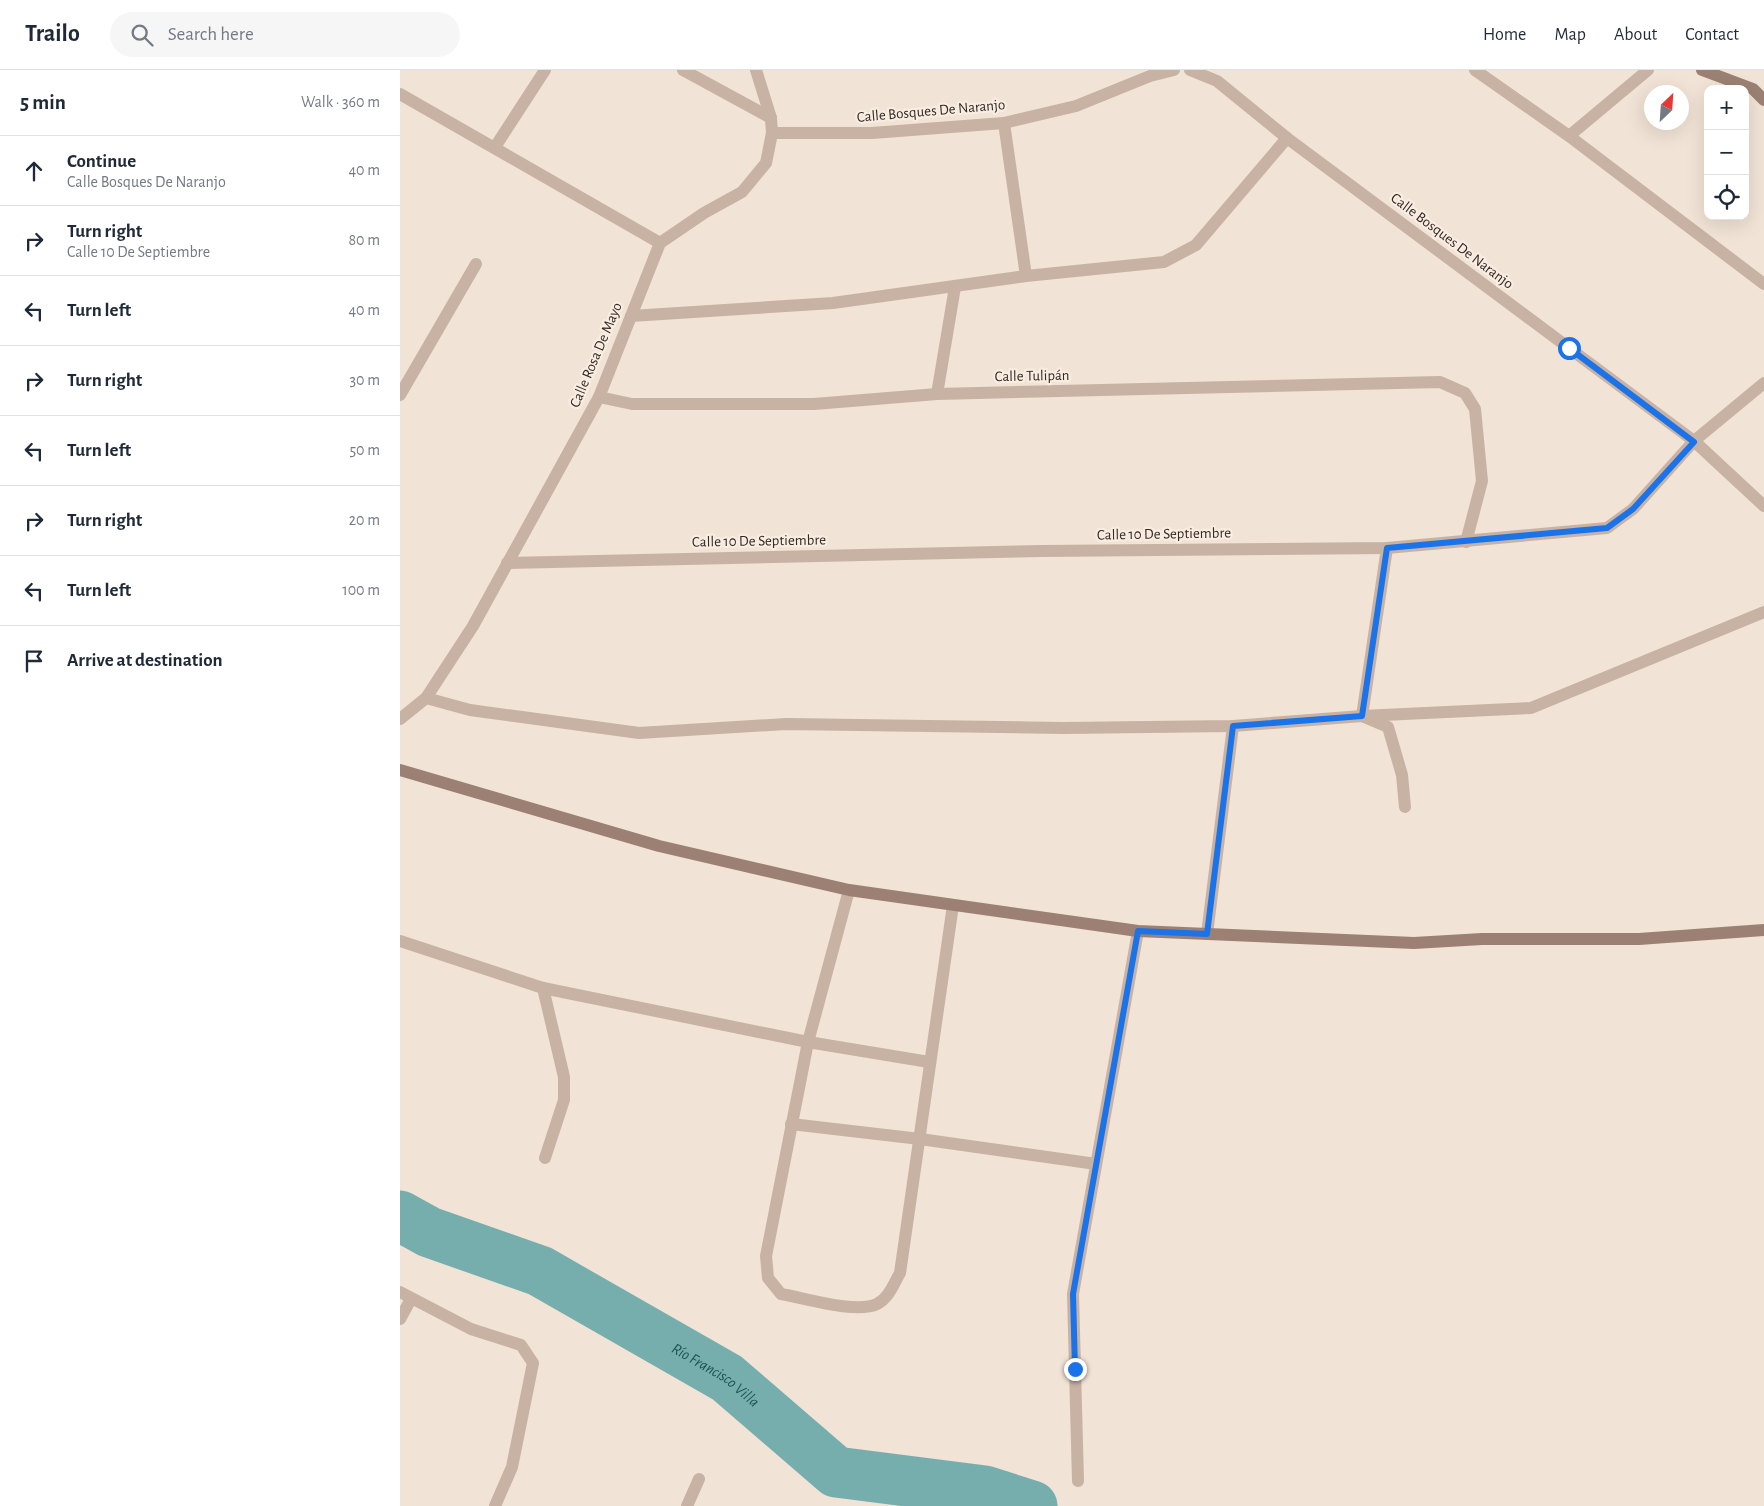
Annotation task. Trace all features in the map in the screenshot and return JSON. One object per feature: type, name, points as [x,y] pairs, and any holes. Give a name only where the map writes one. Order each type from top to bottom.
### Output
[{"type":"main road","points":[[1702,70],[1753,89],[1764,100]]},
{"type":"main road","points":[[1753,89],[1764,81]]},
{"type":"main road","points":[[400,770],[660,846],[849,890],[1138,931],[1414,943],[1482,939],[1638,938],[1764,930]]},
{"type":"street","points":[[495,147],[545,70]]},
{"type":"street","points":[[683,70],[771,118]]},
{"type":"street","points":[[400,94],[660,243],[704,212],[742,192],[766,163],[772,133],[771,118],[756,70]]},
{"type":"street","name":"Calle Bosques De Naranjo","points":[[772,133],[872,133],[1004,123],[1076,106],[1150,76],[1174,70]]},
{"type":"street","name":"Calle Bosques De Naranjo","points":[[1190,70],[1217,81],[1287,138],[1694,442],[1764,506]]},
{"type":"street","points":[[1476,70],[1569,136],[1764,284]]},
{"type":"street","points":[[1569,136],[1648,70]]},
{"type":"street","points":[[1004,123],[1026,276]]},
{"type":"street","points":[[632,316],[832,303],[1026,276],[1164,262],[1196,245],[1287,138]]},
{"type":"street","name":"Calle Rosa De Mayo","points":[[400,719],[426,698],[473,626],[599,397],[660,243]]},
{"type":"street","points":[[400,395],[476,264]]},
{"type":"street","points":[[937,394],[955,287]]},
{"type":"street","name":"Calle Tulipán","points":[[599,397],[632,404],[814,404],[937,394],[1440,382],[1465,393],[1475,409],[1482,481],[1466,542]]},
{"type":"street","name":"Calle 10 De Septiembre","points":[[507,563],[1041,551],[1387,548],[1607,528],[1633,509],[1694,442],[1764,383]]},
{"type":"street","points":[[1362,716],[1387,548]]},
{"type":"street","points":[[426,698],[470,710],[638,733],[786,724],[1063,728],[1233,726],[1362,716],[1531,708],[1764,612]]},
{"type":"street","points":[[1362,716],[1388,727],[1402,775],[1405,807]]},
{"type":"street","points":[[1207,934],[1233,726]]},
{"type":"street","points":[[849,890],[808,1042],[766,1256],[768,1278],[781,1294],[856,1307],[877,1304],[888,1294],[900,1273],[953,905]]},
{"type":"street","points":[[1078,1481],[1073,1294],[1138,931]]},
{"type":"street","points":[[400,942],[543,988],[808,1042],[929,1062]]},
{"type":"street","points":[[543,988],[564,1078],[564,1100],[545,1158]]},
{"type":"street","points":[[791,1124],[920,1139],[1096,1164]]},
{"type":"street","points":[[400,1319],[405,1295],[471,1328],[521,1346],[533,1363],[512,1467],[495,1506]]},
{"type":"street","points":[[687,1506],[699,1479]]},
{"type":"waterway","name":"Río Francisco Villa","points":[[400,1216],[429,1232],[540,1271],[727,1378],[836,1472],[985,1491],[1032,1506]]},
{"type":"route","points":[[1075,1369],[1073,1294],[1138,931],[1207,934],[1233,726],[1362,716],[1387,548],[1607,528],[1633,509],[1694,442],[1569,348]]}]
